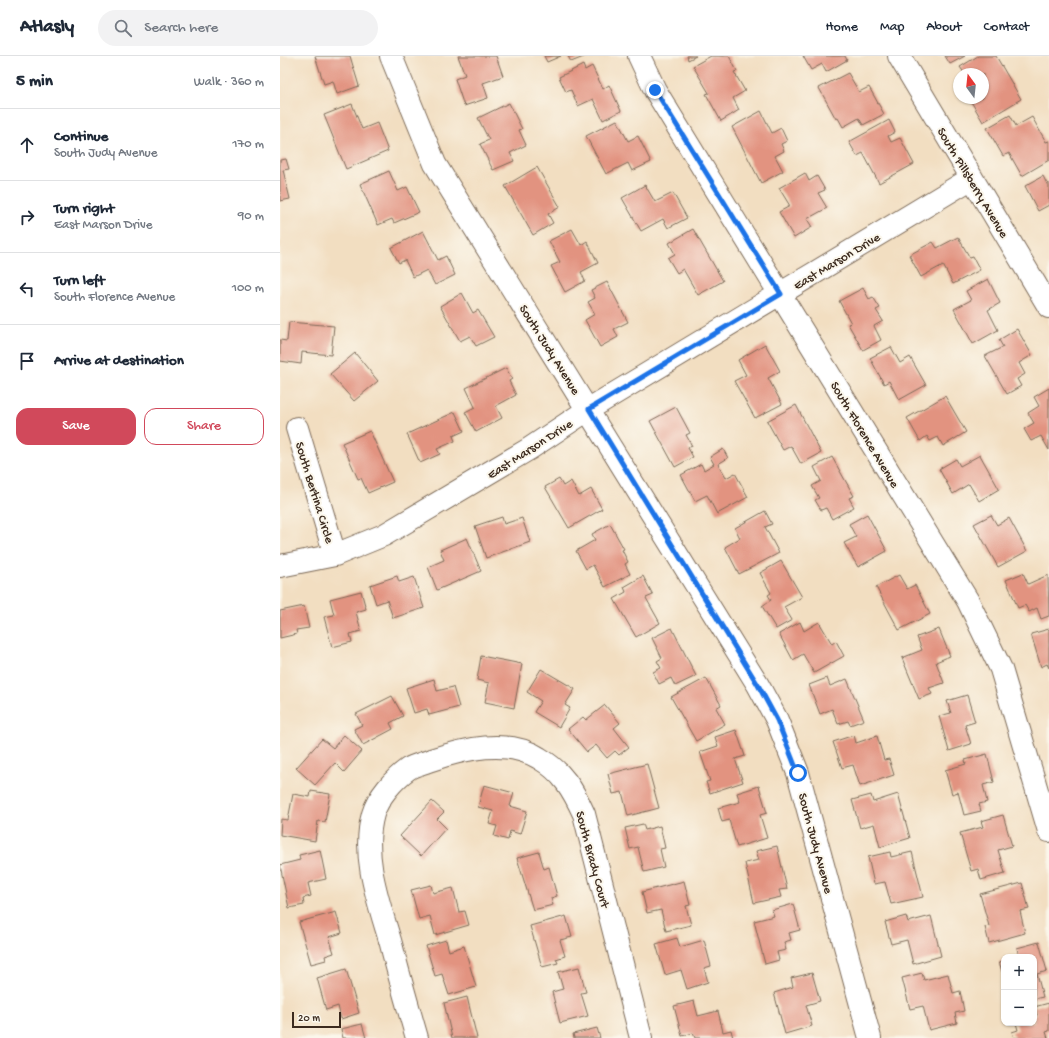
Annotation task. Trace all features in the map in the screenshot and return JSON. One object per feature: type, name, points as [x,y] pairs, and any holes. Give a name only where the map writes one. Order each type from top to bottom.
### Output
[{"type":"street","name":"South Judy Avenue","points":[[391,56],[435,164],[589,409],[758,685],[777,720],[798,773],[870,1038]]},
{"type":"street","name":"South Florence Avenue","points":[[639,56],[655,90],[968,601],[1002,669],[1049,831]]},
{"type":"street","name":"South Pillsberry Avenue","points":[[899,56],[1049,307]]},
{"type":"street","name":"East Marson Drive","points":[[280,566],[335,555],[384,535],[444,501],[529,449],[589,409],[972,178]]},
{"type":"street","name":"South Bertina Circle","points":[[297,428],[335,555]]},
{"type":"street","name":"South Brady Court","points":[[417,1038],[372,871],[368,838],[374,813],[382,797],[395,781],[409,768],[451,753],[490,746],[517,749],[539,758],[560,774],[572,789],[584,814],[641,1038]]},
{"type":"building","points":[[315,56],[350,56],[359,86],[337,94],[333,81],[324,84]]},
{"type":"building","points":[[458,56],[496,56],[503,76],[483,83],[488,98],[464,106],[455,79],[465,75]]},
{"type":"building","points":[[544,56],[561,56],[547,62]]},
{"type":"building","points":[[568,56],[586,56],[571,62]]},
{"type":"building","points":[[687,56],[696,56],[688,60]]},
{"type":"building","points":[[711,56],[729,56],[737,71],[734,72],[745,91],[733,98],[739,110],[721,121],[706,94],[709,93],[693,66]]},
{"type":"building","points":[[803,56],[845,56],[847,60],[826,72],[822,64],[811,70]]},
{"type":"building","points":[[945,56],[965,56],[950,64]]},
{"type":"building","points":[[978,56],[996,56],[1021,99],[983,122],[972,104],[989,104],[989,68],[960,67]]},
{"type":"building","points":[[583,65],[585,70],[592,66],[603,89],[609,85],[621,111],[603,120],[593,99],[578,106],[571,90],[566,92],[559,77]]},
{"type":"building","points":[[848,73],[859,92],[869,87],[884,114],[863,125],[859,118],[843,127],[838,118],[836,119],[819,88]]},
{"type":"building","points":[[509,103],[522,129],[519,130],[526,145],[510,153],[514,161],[493,170],[480,144],[489,140],[478,118]]},
{"type":"building","points":[[352,104],[362,129],[377,123],[388,151],[346,169],[324,115]]},
{"type":"building","points":[[761,111],[772,133],[781,128],[787,141],[781,144],[784,151],[775,156],[783,171],[761,183],[732,127]]},
{"type":"building","points":[[1010,115],[1016,126],[1032,117],[1046,142],[1049,141],[1049,160],[1022,176],[1009,153],[1003,156],[987,128]]},
{"type":"building","points":[[617,120],[628,141],[638,136],[651,162],[632,171],[628,163],[606,174],[586,136]]},
{"type":"building","points":[[889,120],[895,132],[888,136],[891,142],[900,138],[914,164],[879,183],[863,153],[857,156],[849,142]]},
{"type":"building","points":[[286,159],[289,169],[283,170],[290,199],[280,201],[280,160]]},
{"type":"building","points":[[537,167],[560,207],[548,214],[553,223],[533,235],[505,186]]},
{"type":"building","points":[[389,171],[398,191],[407,187],[419,212],[394,223],[392,219],[378,225],[360,184]]},
{"type":"building","points":[[805,173],[809,181],[817,176],[825,190],[818,193],[827,208],[807,219],[812,227],[794,238],[779,212],[790,206],[779,188]]},
{"type":"building","points":[[1043,176],[1047,184],[1049,183],[1049,205],[1038,211],[1025,186]]},
{"type":"building","points":[[645,185],[655,202],[673,193],[687,218],[668,228],[663,219],[641,231],[622,198]]},
{"type":"building","points":[[572,229],[581,245],[587,241],[598,263],[581,272],[585,281],[565,292],[551,266],[560,262],[549,241]]},
{"type":"building","points":[[693,229],[723,281],[698,295],[683,269],[677,273],[668,258],[675,254],[669,243]]},
{"type":"building","points":[[423,231],[438,260],[446,256],[455,275],[435,285],[427,270],[413,277],[405,260],[399,263],[391,248]]},
{"type":"building","points":[[958,237],[970,258],[973,257],[980,270],[953,284],[943,265],[921,277],[909,255],[933,242],[937,248]]},
{"type":"building","points":[[988,279],[1000,303],[988,310],[998,330],[973,344],[954,309],[971,300],[966,291]]},
{"type":"building","points":[[607,282],[628,322],[614,329],[618,337],[600,347],[585,320],[595,314],[588,302],[595,298],[591,290]]},
{"type":"building","points":[[863,288],[869,299],[873,297],[880,308],[876,310],[883,321],[874,326],[881,340],[863,350],[848,324],[851,323],[839,301]]},
{"type":"building","points":[[462,293],[473,313],[478,310],[494,337],[476,346],[470,336],[460,341],[440,306]]},
{"type":"building","points":[[289,322],[334,326],[331,355],[302,352],[301,364],[280,361],[280,340],[287,341]]},
{"type":"building","points":[[1017,329],[1032,355],[1019,363],[1025,374],[1017,379],[1021,386],[1007,394],[985,356],[1003,347],[999,340]]},
{"type":"building","points":[[765,344],[780,371],[768,378],[782,404],[755,418],[734,381],[746,375],[738,360]]},
{"type":"building","points":[[891,347],[900,363],[910,357],[926,385],[899,400],[889,381],[884,384],[870,358]]},
{"type":"building","points":[[355,353],[378,381],[354,401],[330,374]]},
{"type":"building","points":[[506,368],[512,379],[509,381],[516,395],[496,406],[502,418],[476,432],[465,412],[475,407],[466,388]]},
{"type":"building","points":[[1049,388],[1049,450],[1041,436],[1031,441],[1024,429],[1034,423],[1028,413],[1039,406],[1034,397]]},
{"type":"building","points":[[945,396],[966,432],[943,446],[938,437],[930,441],[927,436],[920,441],[907,418]]},
{"type":"building","points":[[796,405],[821,453],[801,464],[791,446],[783,450],[767,421]]},
{"type":"building","points":[[676,407],[690,433],[686,435],[692,446],[688,448],[693,457],[675,467],[650,421]]},
{"type":"building","points":[[455,412],[464,431],[453,436],[455,441],[437,449],[440,454],[420,463],[407,434]]},
{"type":"building","points":[[370,431],[393,482],[368,493],[361,478],[358,479],[342,443]]},
{"type":"building","points":[[723,449],[728,458],[718,464],[726,478],[735,473],[748,497],[717,514],[707,495],[695,501],[681,475],[701,464],[704,470],[714,464],[710,457]]},
{"type":"building","points":[[980,455],[999,489],[979,501],[969,484],[953,494],[939,469],[956,459],[960,466]]},
{"type":"building","points":[[832,457],[854,496],[849,498],[854,507],[832,519],[826,508],[821,510],[815,500],[819,498],[812,486],[821,481],[814,467]]},
{"type":"building","points":[[559,479],[563,486],[571,481],[579,496],[591,489],[602,509],[569,528],[545,487]]},
{"type":"building","points":[[765,511],[772,524],[765,527],[779,553],[739,574],[725,547],[740,538],[735,528]]},
{"type":"building","points":[[867,514],[887,551],[858,567],[844,543],[856,537],[849,524]]},
{"type":"building","points":[[991,515],[997,525],[1009,518],[1027,551],[998,567],[974,524]]},
{"type":"building","points":[[502,517],[504,524],[522,518],[530,542],[486,558],[475,526]]},
{"type":"building","points":[[610,524],[624,549],[622,550],[628,562],[625,564],[630,574],[605,587],[593,565],[586,569],[576,551],[595,540],[592,534]]},
{"type":"building","points":[[467,538],[481,571],[437,590],[428,567],[444,560],[440,550]]},
{"type":"building","points":[[781,561],[802,597],[784,607],[792,620],[776,629],[762,606],[771,600],[768,595],[771,593],[760,573]]},
{"type":"building","points":[[1023,573],[1028,584],[1048,575],[1049,616],[1041,619],[1037,608],[1029,612],[1025,605],[1018,608],[1006,580]]},
{"type":"building","points":[[899,575],[907,589],[915,585],[930,614],[899,630],[876,587]]},
{"type":"building","points":[[397,576],[399,582],[414,577],[424,608],[393,618],[387,600],[376,604],[370,585]]},
{"type":"building","points":[[643,576],[653,595],[646,598],[660,623],[636,637],[614,599],[626,592],[624,587]]},
{"type":"building","points":[[361,591],[366,609],[356,612],[361,631],[350,634],[352,642],[332,647],[324,617],[334,615],[330,599]]},
{"type":"building","points":[[304,606],[309,628],[296,630],[297,634],[280,638],[280,611]]},
{"type":"building","points":[[800,622],[804,631],[819,622],[832,644],[836,641],[844,656],[814,673],[803,654],[793,660],[779,634]]},
{"type":"building","points":[[672,628],[696,676],[675,686],[671,678],[659,684],[653,672],[661,668],[657,661],[662,658],[652,638]]},
{"type":"building","points":[[939,629],[950,656],[936,662],[944,683],[929,688],[932,694],[919,699],[902,658],[922,650],[917,637]]},
{"type":"building","points":[[1049,629],[1049,668],[1047,664],[1041,667],[1031,634]]},
{"type":"building","points":[[481,656],[522,664],[514,708],[485,702],[489,683],[477,680]]},
{"type":"building","points":[[541,669],[575,689],[565,705],[570,708],[559,727],[534,712],[541,701],[527,692]]},
{"type":"building","points":[[706,678],[721,705],[716,708],[725,724],[696,741],[671,697]]},
{"type":"building","points":[[827,678],[830,686],[847,679],[864,720],[850,725],[848,721],[838,724],[832,709],[820,714],[809,685]]},
{"type":"building","points":[[434,679],[437,691],[453,687],[459,707],[429,715],[427,709],[414,713],[406,688]]},
{"type":"building","points":[[967,695],[975,722],[965,725],[971,744],[949,751],[939,716],[951,713],[947,701]]},
{"type":"building","points":[[392,696],[403,716],[390,723],[393,729],[363,745],[354,729],[362,725],[356,714]]},
{"type":"building","points":[[605,705],[620,723],[614,728],[629,747],[619,755],[615,751],[607,758],[596,745],[587,752],[568,729],[583,717],[586,720]]},
{"type":"building","points":[[736,730],[745,756],[735,759],[743,782],[710,793],[706,782],[710,781],[700,752],[718,746],[715,737]]},
{"type":"building","points":[[344,735],[362,751],[344,772],[335,763],[315,785],[296,768],[322,739],[333,748]]},
{"type":"building","points":[[854,735],[856,743],[877,736],[884,760],[889,759],[894,775],[860,786],[853,765],[842,768],[833,742]]},
{"type":"building","points":[[987,754],[994,782],[983,785],[987,802],[979,804],[981,811],[964,815],[958,792],[952,794],[945,770],[966,764],[965,760]]},
{"type":"building","points":[[647,764],[659,808],[628,816],[622,792],[613,794],[608,774]]},
{"type":"building","points":[[484,785],[514,793],[510,806],[527,811],[520,834],[510,831],[508,840],[494,836],[497,826],[489,824],[493,811],[478,807]]},
{"type":"building","points":[[759,786],[767,813],[760,815],[767,838],[737,847],[729,820],[722,822],[718,808],[740,802],[737,793]]},
{"type":"building","points":[[311,791],[330,794],[325,822],[318,821],[315,841],[280,835],[281,819],[288,820],[293,794],[310,797]]},
{"type":"building","points":[[898,794],[910,838],[880,847],[874,824],[860,828],[852,800],[871,795],[873,802]]},
{"type":"building","points":[[432,801],[444,812],[437,819],[446,828],[421,856],[400,836]]},
{"type":"building","points":[[1003,815],[1012,846],[998,850],[1005,873],[981,880],[978,869],[971,871],[960,833],[983,827],[981,821]]},
{"type":"building","points":[[643,824],[645,830],[660,826],[665,848],[660,849],[664,867],[644,872],[638,847],[630,849],[625,828]]},
{"type":"building","points":[[777,846],[787,889],[779,890],[781,897],[754,903],[745,863],[759,860],[756,851]]},
{"type":"building","points":[[320,850],[326,879],[308,883],[311,896],[303,898],[304,905],[289,908],[280,865],[300,860],[299,855]]},
{"type":"building","points":[[539,852],[544,869],[549,867],[557,896],[551,898],[553,905],[533,910],[517,858]]},
{"type":"building","points":[[890,852],[891,857],[912,852],[923,897],[891,904],[885,882],[874,884],[868,857]]},
{"type":"building","points":[[684,881],[690,905],[686,906],[691,925],[666,931],[661,910],[647,913],[642,892]]},
{"type":"building","points":[[1022,883],[1029,909],[1020,911],[1025,933],[989,943],[985,927],[989,926],[980,894]]},
{"type":"building","points":[[431,885],[433,893],[453,888],[459,912],[465,911],[469,925],[435,935],[430,916],[419,919],[411,890]]},
{"type":"building","points":[[793,904],[800,930],[789,933],[791,940],[784,942],[786,950],[777,952],[779,960],[765,964],[754,921],[774,916],[772,910]]},
{"type":"building","points":[[336,912],[342,933],[329,937],[334,953],[325,956],[326,960],[311,964],[299,922]]},
{"type":"building","points":[[566,916],[572,937],[560,940],[565,956],[556,959],[558,963],[542,967],[530,926]]},
{"type":"building","points":[[906,916],[908,922],[931,916],[941,956],[913,964],[907,940],[891,944],[885,922]]},
{"type":"building","points":[[677,938],[680,947],[704,940],[711,966],[704,968],[708,982],[687,989],[681,970],[665,975],[656,944]]},
{"type":"building","points":[[446,940],[449,951],[464,946],[476,987],[449,995],[442,974],[435,976],[426,946]]},
{"type":"building","points":[[1039,942],[1047,971],[1037,974],[1037,954],[1018,954],[1017,948]]},
{"type":"building","points":[[579,967],[586,992],[581,993],[588,1016],[560,1023],[552,992],[563,989],[558,972]]},
{"type":"building","points":[[346,969],[359,1013],[341,1019],[338,1006],[326,1010],[317,978]]},
{"type":"building","points":[[812,973],[820,1001],[806,1005],[812,1026],[785,1034],[774,993],[793,987],[791,978]]},
{"type":"building","points":[[922,973],[924,980],[948,974],[953,993],[960,991],[964,1011],[955,1013],[957,1023],[929,1030],[923,1006],[910,1009],[902,978]]},
{"type":"building","points":[[1037,974],[1043,997],[1037,998]]},
{"type":"building","points":[[467,997],[477,1038],[452,1038],[444,1003]]},
{"type":"building","points":[[694,1001],[698,1016],[718,1011],[723,1032],[731,1030],[733,1038],[695,1038],[693,1033],[682,1036],[674,1006]]},
{"type":"building","points":[[1049,1003],[1049,1031],[1046,1032],[1048,1038],[1014,1038],[1012,1032],[1018,1030],[1017,1026],[1037,1026],[1037,1006]]},
{"type":"building","points":[[362,1024],[366,1038],[343,1038],[341,1029]]},
{"type":"building","points":[[597,1028],[600,1038],[574,1038],[573,1034]]},
{"type":"route","points":[[655,90],[781,294],[589,409],[758,685],[777,720],[798,773]]}]
